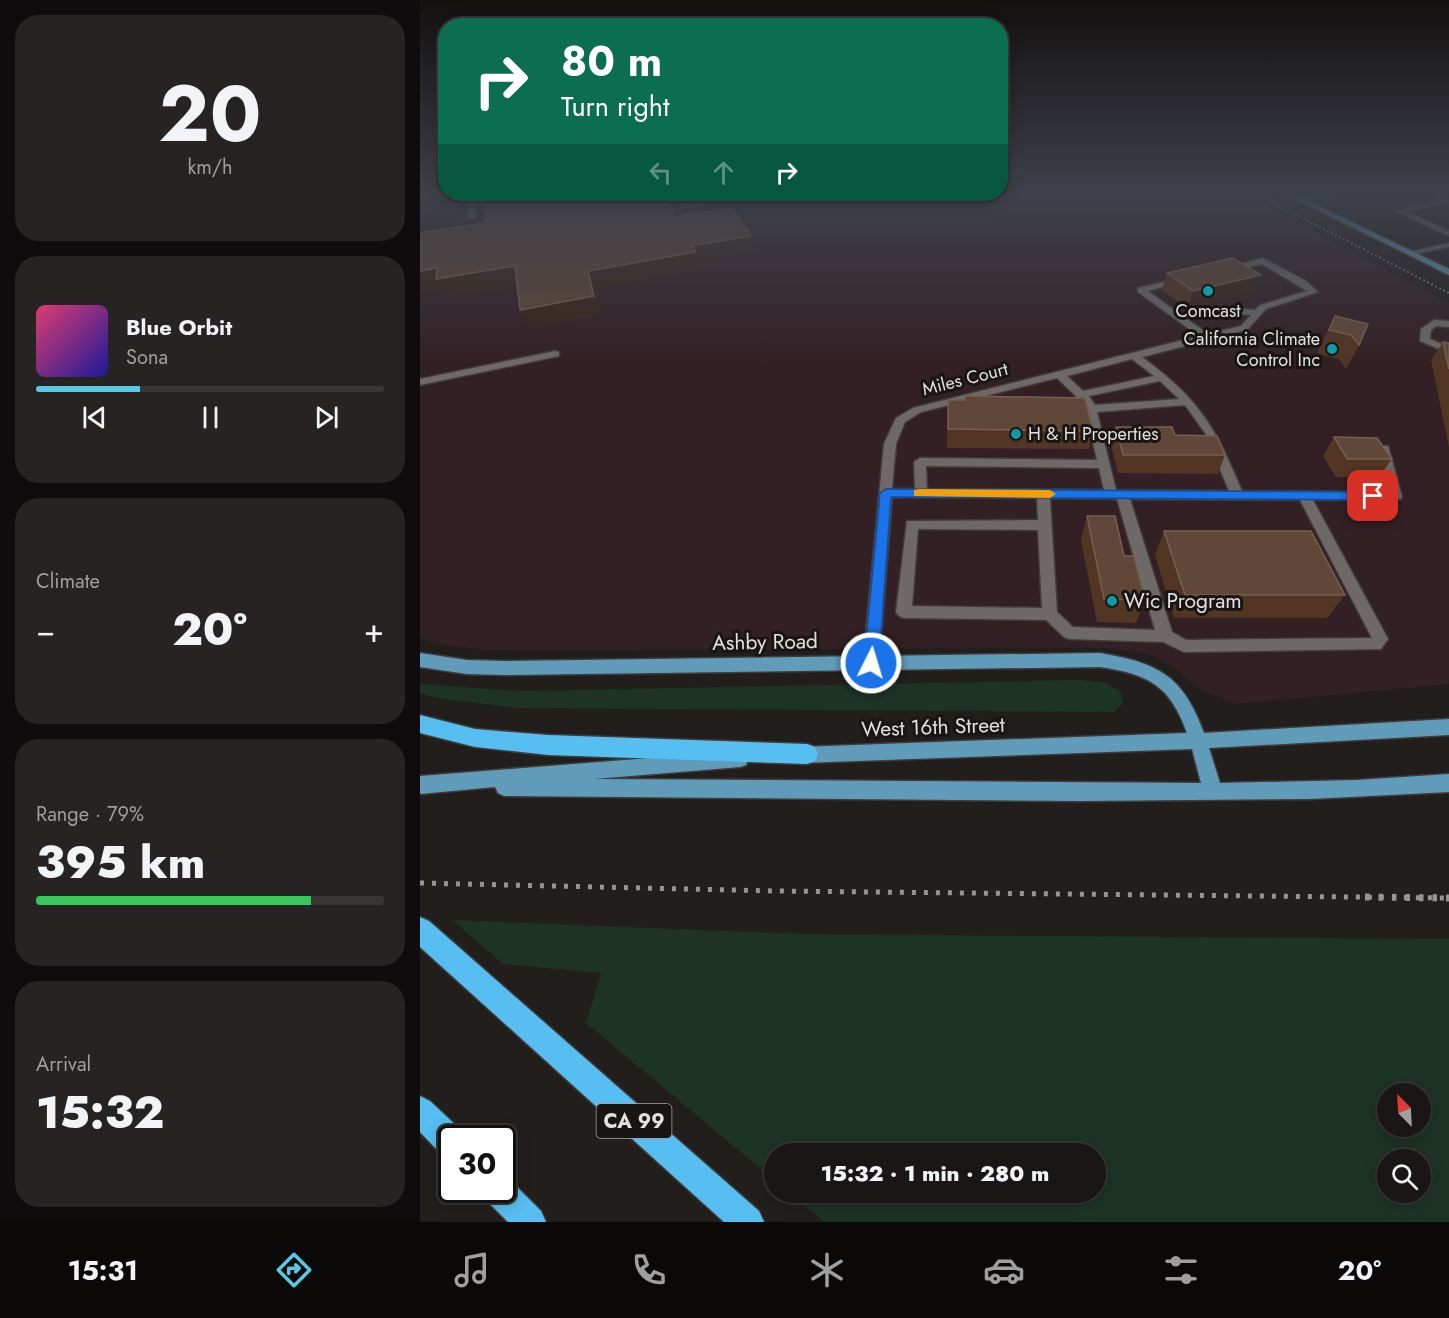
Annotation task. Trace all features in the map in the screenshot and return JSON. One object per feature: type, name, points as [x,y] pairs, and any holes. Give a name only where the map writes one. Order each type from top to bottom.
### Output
[{"type":"highway","points":[[420,724],[475,738],[548,745],[807,754]]},
{"type":"highway","name":"CA 99","points":[[420,930],[748,1222]]},
{"type":"highway","points":[[420,1111],[438,1129]]},
{"type":"highway","points":[[511,1203],[530,1222]]},
{"type":"main road","points":[[1406,251],[1449,272]]},
{"type":"main road","name":"Ashby Road","points":[[420,660],[467,667],[542,668],[1100,660],[1128,664],[1154,674],[1172,689],[1185,708],[1213,791]]},
{"type":"main road","name":"West 16th Street","points":[[420,785],[807,754],[1196,741],[1449,727]]},
{"type":"main road","name":"West 16th Street","points":[[420,785],[938,792],[1377,789],[1449,783]]},
{"type":"street","points":[[1410,253],[1420,251]]},
{"type":"street","points":[[1180,318],[1218,309],[1258,313],[1263,307],[1313,292],[1303,283],[1263,261],[1220,270]]},
{"type":"street","points":[[1188,278],[1141,290],[1206,337]]},
{"type":"street","name":"Miles Court","points":[[871,663],[890,444],[900,420],[917,410],[1244,328],[1258,313]]},
{"type":"street","points":[[1449,324],[1434,323],[1426,329],[1425,341],[1449,350]]},
{"type":"street","points":[[420,382],[555,354]]},
{"type":"street","points":[[1133,355],[1198,414],[1211,435],[1238,495]]},
{"type":"street","points":[[1059,374],[1089,403],[1103,464],[1117,494],[1165,636]]},
{"type":"street","points":[[1080,395],[1161,378]]},
{"type":"street","points":[[1090,409],[1186,402]]},
{"type":"street","points":[[886,493],[1396,496],[1384,448]]},
{"type":"street","points":[[921,493],[920,462],[1103,464]]},
{"type":"street","points":[[1043,494],[1050,614],[1069,633],[1165,636],[1184,646],[1374,645],[1380,639],[1305,495]]},
{"type":"street","points":[[1045,525],[912,524],[904,612],[1050,614]]},
{"type":"shaded area","points":[[420,251],[1350,251],[1449,303],[1449,684],[1237,704],[1203,691],[1171,666],[1148,654],[1104,648],[488,650],[434,644],[420,637]]},
{"type":"green space","points":[[1077,680],[1104,682],[1121,692],[1123,703],[1114,712],[516,708],[436,698],[420,693],[420,684],[521,691]]},
{"type":"green space","points":[[452,920],[803,934],[1449,939],[1449,1222],[824,1222],[801,1203],[1106,1203],[1106,1143],[764,1143],[764,1172],[586,1023],[601,973],[503,964]]},
{"type":"building","points":[[420,251],[696,252],[588,271],[594,296],[520,310],[515,266],[436,279],[437,268],[420,271]]},
{"type":"building","points":[[1232,258],[1261,275],[1193,291],[1167,273]]},
{"type":"building","points":[[1335,316],[1368,324],[1359,345],[1351,335],[1329,330]]},
{"type":"building","points":[[1443,342],[1449,343],[1449,369]]},
{"type":"building","points":[[965,396],[1085,398],[1093,431],[948,429],[948,400],[965,400]]},
{"type":"building","points":[[1116,427],[1172,427],[1175,435],[1217,436],[1225,455],[1123,455]]},
{"type":"building","points":[[1334,437],[1377,438],[1392,459],[1347,459]]},
{"type":"building","points":[[1087,516],[1115,516],[1124,556],[1134,556],[1145,600],[1104,599]]},
{"type":"building","points":[[1164,531],[1311,531],[1345,595],[1185,595]]},
{"type":"railway","points":[[1367,251],[1449,293]]},
{"type":"railway","points":[[420,883],[775,891],[1449,898],[1365,897]]},
{"type":"slow traffic","points":[[919,493],[1050,494]]},
{"type":"place","name":"Comcast","points":[[1208,291]]},
{"type":"place","name":"California Climate Control Inc","points":[[1332,349]]},
{"type":"place","name":"H & H Properties","points":[[1016,434]]},
{"type":"place","name":"Wic Program","points":[[1112,601]]},
{"type":"route","points":[[871,663],[886,493],[1373,496]]}]
